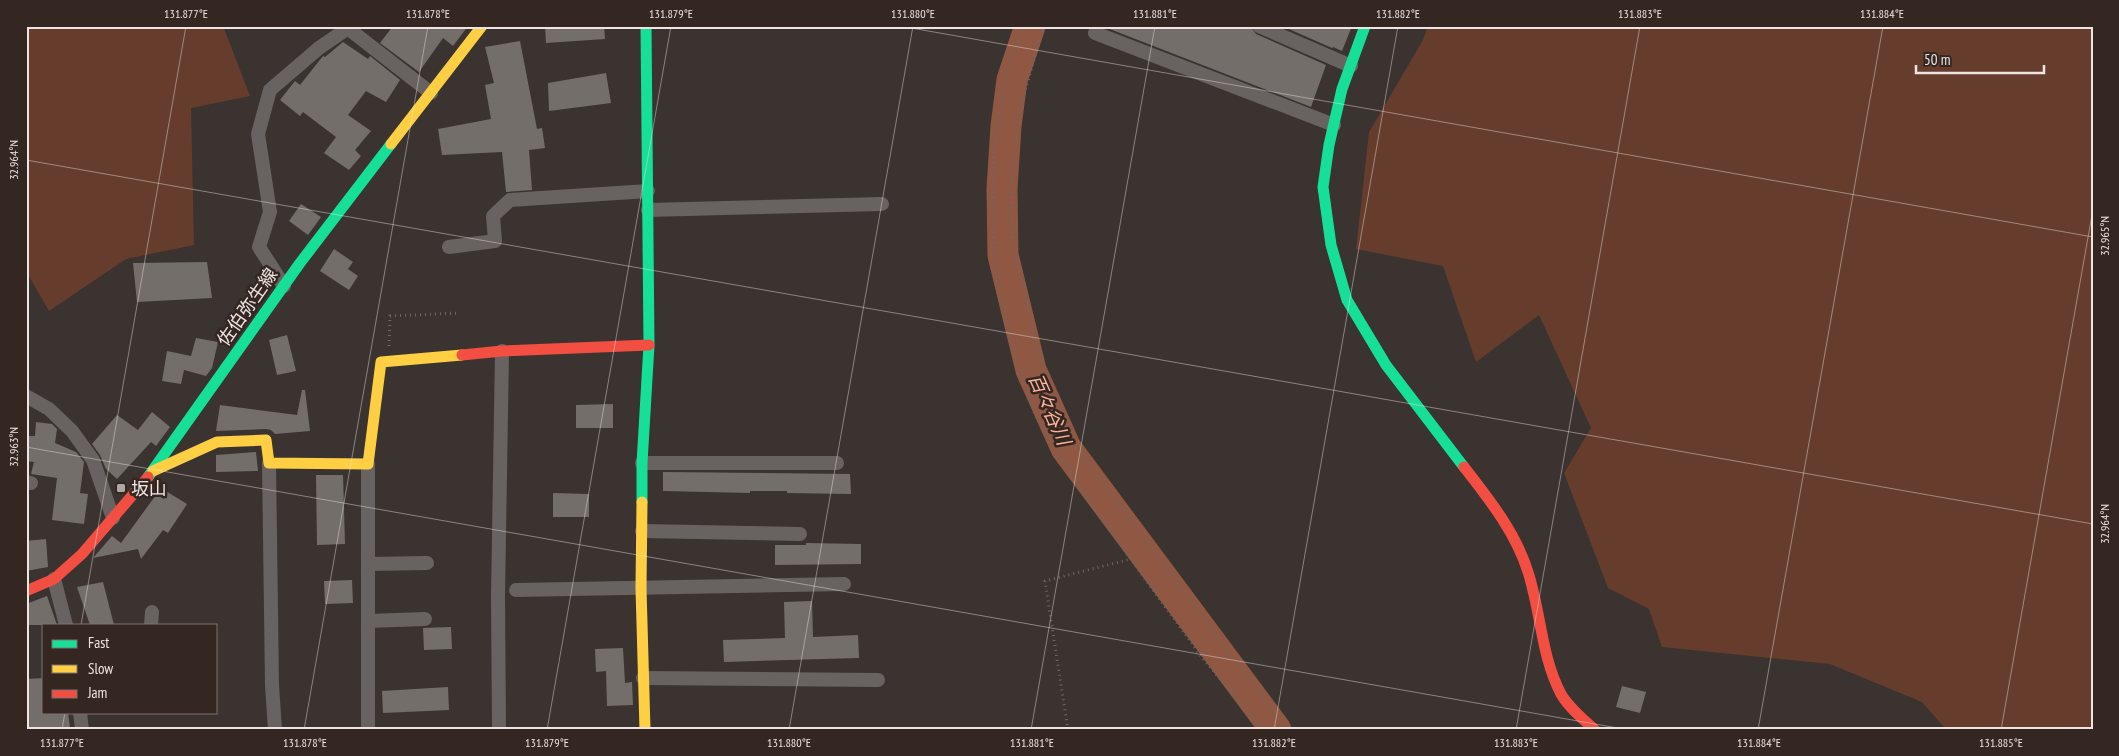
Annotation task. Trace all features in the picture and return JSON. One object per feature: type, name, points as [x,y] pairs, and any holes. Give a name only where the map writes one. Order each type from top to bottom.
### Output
[{"type":"street","name":"佐伯弥生線","points":[[26,591],[54,579],[82,554],[152,472],[284,286],[482,26]]},
{"type":"street","points":[[645,730],[641,588],[642,463],[649,345],[646,26]]},
{"type":"street","points":[[1260,26],[1351,66]]},
{"type":"street","points":[[1365,26],[1342,89],[1323,187],[1331,245],[1347,300],[1386,365],[1484,493],[1517,546],[1528,572],[1551,671],[1562,696],[1579,716],[1595,730]]},
{"type":"street","points":[[284,286],[259,247],[270,212],[258,134],[270,90],[319,48],[348,27],[431,93]]},
{"type":"street","points":[[1095,33],[1334,125]]},
{"type":"street","points":[[449,247],[495,241],[493,216],[510,200],[648,191]]},
{"type":"street","points":[[648,210],[882,204]]},
{"type":"street","points":[[368,730],[368,464],[381,362],[502,351],[649,345]]},
{"type":"street","points":[[499,730],[498,596],[502,351]]},
{"type":"street","points":[[26,396],[50,409],[72,431],[93,460],[113,518]]},
{"type":"street","points":[[152,472],[217,442],[266,440],[269,463],[272,685],[275,730]]},
{"type":"street","points":[[269,463],[368,464]]},
{"type":"street","points":[[642,463],[837,463]]},
{"type":"street","points":[[642,531],[800,534]]},
{"type":"street","points":[[368,564],[426,563]]},
{"type":"street","points":[[54,579],[66,624]]},
{"type":"street","points":[[516,590],[844,584]]},
{"type":"street","points":[[368,622],[425,619]]},
{"type":"street","points":[[643,678],[878,680]]},
{"type":"street","points":[[80,714],[82,730]]},
{"type":"path","points":[[1023,26],[1006,72],[994,149],[992,219],[996,272],[1012,345],[1035,415],[1093,507],[1200,655],[1263,730]]},
{"type":"path","points":[[1044,26],[1018,114],[1011,183],[1012,234],[1034,338],[1048,382],[1077,448],[1286,730]]},
{"type":"path","points":[[388,361],[390,316],[459,313]]},
{"type":"path","points":[[1068,730],[1044,581],[1131,559]]},
{"type":"shaded area","points":[[26,26],[223,26],[250,96],[191,108],[194,245],[126,259],[49,311],[26,271]]},
{"type":"shaded area","points":[[1428,26],[2093,26],[2093,730],[1953,730],[1943,726],[1922,702],[1830,664],[1662,647],[1649,609],[1608,588],[1564,473],[1591,428],[1539,315],[1476,362],[1443,266],[1356,249],[1369,132],[1423,40]]},
{"type":"building","points":[[393,26],[468,26],[453,46],[443,38],[419,72],[380,43]]},
{"type":"building","points":[[545,26],[604,26],[605,39],[546,43]]},
{"type":"building","points":[[1102,26],[1250,26],[1256,34],[1326,65],[1311,107]]},
{"type":"building","points":[[1282,26],[1352,26],[1342,51]]},
{"type":"building","points":[[520,41],[537,129],[542,128],[545,148],[529,150],[532,190],[506,192],[502,152],[442,155],[438,129],[491,119],[485,85],[494,83],[485,47]]},
{"type":"building","points":[[343,42],[368,59],[370,56],[400,80],[386,102],[366,91],[348,115],[371,131],[355,150],[361,156],[349,170],[324,153],[336,137],[303,112],[300,116],[280,100],[295,81],[300,85],[323,56],[325,57]]},
{"type":"building","points":[[606,73],[611,103],[549,111],[548,83]]},
{"type":"building","points":[[301,204],[321,217],[308,235],[289,221]]},
{"type":"building","points":[[334,249],[353,262],[348,269],[358,276],[349,290],[320,271]]},
{"type":"building","points":[[207,262],[212,298],[137,302],[133,263]]},
{"type":"building","points":[[250,289],[262,297],[244,323],[232,315]]},
{"type":"building","points":[[287,335],[296,371],[277,375],[269,340]]},
{"type":"building","points":[[196,338],[218,342],[212,368],[206,376],[184,370],[181,384],[162,381],[167,351],[191,356]]},
{"type":"building","points":[[302,390],[305,390],[310,431],[275,434],[271,430],[266,429],[216,431],[220,405],[297,415]]},
{"type":"building","points":[[613,404],[613,428],[576,428],[576,405]]},
{"type":"building","points":[[152,412],[170,427],[156,446],[151,442],[117,479],[106,469],[100,455],[92,444],[117,415],[138,430]]},
{"type":"building","points":[[36,422],[52,424],[57,429],[55,443],[76,452],[84,462],[80,493],[88,494],[84,524],[52,520],[57,478],[31,474],[34,462],[26,461],[26,436],[35,436]]},
{"type":"building","points":[[256,452],[258,471],[216,472],[216,455]]},
{"type":"building","points":[[663,472],[850,474],[851,494],[787,493],[787,491],[750,491],[750,493],[663,491]]},
{"type":"building","points":[[316,475],[343,475],[345,544],[317,545]]},
{"type":"building","points":[[161,488],[187,504],[168,533],[163,530],[141,559],[138,549],[93,558],[112,536],[121,543]]},
{"type":"building","points":[[553,493],[589,494],[589,517],[553,517]]},
{"type":"building","points":[[46,539],[48,567],[26,571],[26,541]]},
{"type":"building","points":[[806,543],[861,544],[861,564],[775,565],[775,545],[806,545]]},
{"type":"building","points":[[352,580],[353,603],[325,604],[324,581]]},
{"type":"building","points":[[103,582],[114,624],[90,624],[77,587]]},
{"type":"building","points":[[47,596],[57,624],[29,625],[26,616],[26,604]]},
{"type":"building","points":[[812,601],[813,637],[858,635],[859,658],[724,662],[723,640],[785,638],[784,602]]},
{"type":"building","points":[[451,627],[452,649],[424,650],[423,628]]},
{"type":"building","points":[[623,648],[625,683],[632,682],[633,705],[607,706],[606,671],[596,672],[595,649]]},
{"type":"building","points":[[42,678],[42,714],[68,714],[70,728],[26,730],[26,679]]},
{"type":"building","points":[[1622,686],[1646,692],[1640,713],[1616,707]]},
{"type":"building","points":[[448,687],[449,710],[383,713],[382,691]]},
{"type":"waterway","name":"百々谷川","points":[[1030,26],[1012,80],[1006,126],[1002,189],[1003,255],[1031,370],[1066,448],[1276,730]]},
{"type":"traffic: fast","points":[[642,502],[642,463],[649,345],[646,26]]},
{"type":"traffic: fast","points":[[1365,26],[1342,89],[1329,145],[1323,187],[1331,245],[1347,300],[1386,365],[1464,467]]},
{"type":"traffic: fast","points":[[148,477],[300,263],[391,144]]},
{"type":"traffic: slow","points":[[391,144],[482,26]]},
{"type":"traffic: slow","points":[[153,471],[217,442],[266,440],[269,463],[368,464],[381,362],[462,355]]},
{"type":"traffic: slow","points":[[642,502],[641,588],[645,730]]},
{"type":"traffic: jam","points":[[462,355],[502,351],[649,345]]},
{"type":"traffic: jam","points":[[1464,467],[1501,517],[1523,558],[1532,587],[1549,665],[1561,694],[1572,709],[1595,730]]},
{"type":"traffic: jam","points":[[26,591],[54,579],[82,554],[148,477]]},
{"type":"place","name":"坂山","points":[[121,488]]}]
